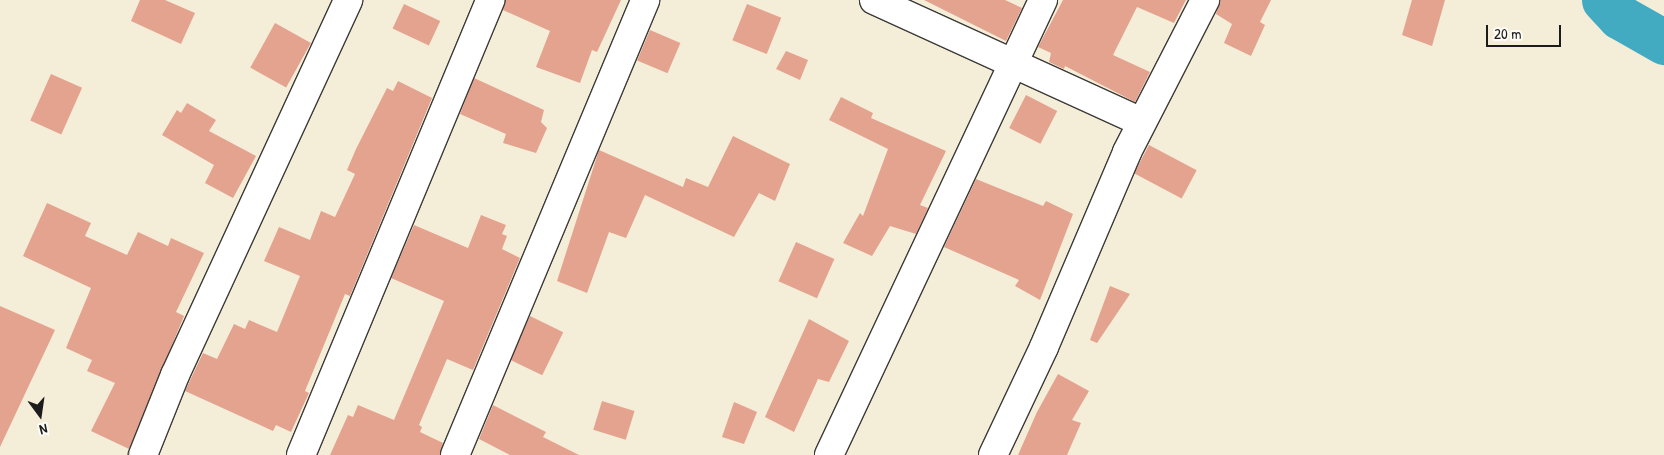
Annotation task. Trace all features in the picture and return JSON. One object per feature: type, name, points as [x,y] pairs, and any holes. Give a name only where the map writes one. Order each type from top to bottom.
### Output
[{"type":"street","points":[[143,455],[175,375],[348,0]]},
{"type":"street","points":[[301,455],[490,0]]},
{"type":"street","points":[[456,455],[645,0]]},
{"type":"street","points":[[874,0],[1142,122]]},
{"type":"street","points":[[830,455],[1043,0]]},
{"type":"street","points":[[993,455],[1044,347],[1142,122],[1205,0]]},
{"type":"building","points":[[140,0],[165,0],[195,13],[181,44],[131,21]]},
{"type":"building","points":[[505,0],[621,0],[597,52],[592,50],[580,83],[536,67],[550,31],[503,10]]},
{"type":"building","points":[[924,0],[1005,0],[1022,8],[1006,41]]},
{"type":"building","points":[[1063,0],[1186,0],[1174,23],[1137,7],[1113,55],[1150,72],[1135,102],[1065,66],[1064,69],[1049,62],[1051,53],[1038,47]]},
{"type":"building","points":[[1220,0],[1271,0],[1260,22],[1265,25],[1251,56],[1224,43],[1232,24],[1216,14]]},
{"type":"building","points":[[1412,0],[1445,0],[1432,46],[1402,35]]},
{"type":"building","points":[[404,4],[440,21],[429,45],[393,28]]},
{"type":"building","points":[[747,4],[781,18],[767,54],[732,40]]},
{"type":"building","points":[[275,23],[311,43],[286,87],[250,68]]},
{"type":"building","points":[[650,30],[680,43],[667,73],[637,60]]},
{"type":"building","points":[[786,51],[808,60],[800,80],[776,69]]},
{"type":"building","points":[[51,74],[82,88],[61,134],[30,121]]},
{"type":"building","points":[[474,78],[544,110],[541,122],[547,128],[536,153],[503,143],[506,134],[460,114]]},
{"type":"building","points":[[398,81],[432,98],[350,296],[345,294],[305,391],[309,393],[291,432],[276,425],[273,431],[185,391],[203,353],[217,359],[234,324],[245,329],[249,320],[277,332],[300,276],[264,261],[279,227],[310,240],[321,211],[335,217],[355,174],[347,170],[356,149],[387,88],[393,91]]},
{"type":"building","points":[[1026,95],[1057,111],[1040,144],[1009,128]]},
{"type":"building","points":[[841,97],[873,113],[871,118],[946,151],[920,205],[928,208],[916,234],[890,226],[872,256],[843,243],[860,213],[863,216],[888,149],[829,120]]},
{"type":"building","points":[[187,103],[216,120],[209,131],[256,156],[233,198],[205,183],[214,165],[162,135],[177,110],[181,113]]},
{"type":"building","points":[[733,136],[790,164],[775,201],[759,193],[734,237],[645,195],[626,238],[609,232],[587,293],[557,281],[599,150],[683,187],[686,178],[708,187]]},
{"type":"building","points":[[1149,145],[1197,170],[1182,199],[1134,173]]},
{"type":"building","points":[[976,179],[1043,206],[1046,201],[1073,214],[1040,300],[1015,286],[1019,280],[944,247]]},
{"type":"building","points":[[47,203],[91,223],[85,236],[127,255],[138,232],[168,246],[171,238],[204,253],[176,312],[184,316],[129,449],[91,431],[115,383],[87,371],[92,360],[66,348],[91,288],[23,256]]},
{"type":"building","points":[[481,215],[506,225],[502,234],[507,236],[502,249],[520,258],[473,370],[447,359],[419,425],[422,427],[420,432],[443,443],[440,455],[330,455],[348,415],[353,417],[358,405],[394,420],[444,301],[391,278],[414,225],[468,248]]},
{"type":"building","points":[[796,242],[834,259],[817,298],[779,281]]},
{"type":"building","points":[[1110,286],[1130,294],[1097,343],[1090,340]]},
{"type":"building","points":[[0,306],[55,330],[0,447]]},
{"type":"building","points":[[530,316],[563,332],[542,375],[509,359]]},
{"type":"building","points":[[809,319],[849,341],[829,382],[818,379],[794,432],[765,417]]},
{"type":"building","points":[[1058,374],[1089,391],[1072,420],[1081,423],[1067,455],[1018,455],[1037,412]]},
{"type":"building","points":[[602,401],[635,411],[626,440],[593,430]]},
{"type":"building","points":[[734,402],[757,412],[744,444],[722,437]]},
{"type":"building","points":[[493,405],[546,432],[543,437],[579,455],[510,455],[479,439]]},
{"type":"waterway","points":[[1604,0],[1620,17],[1664,42]]}]
